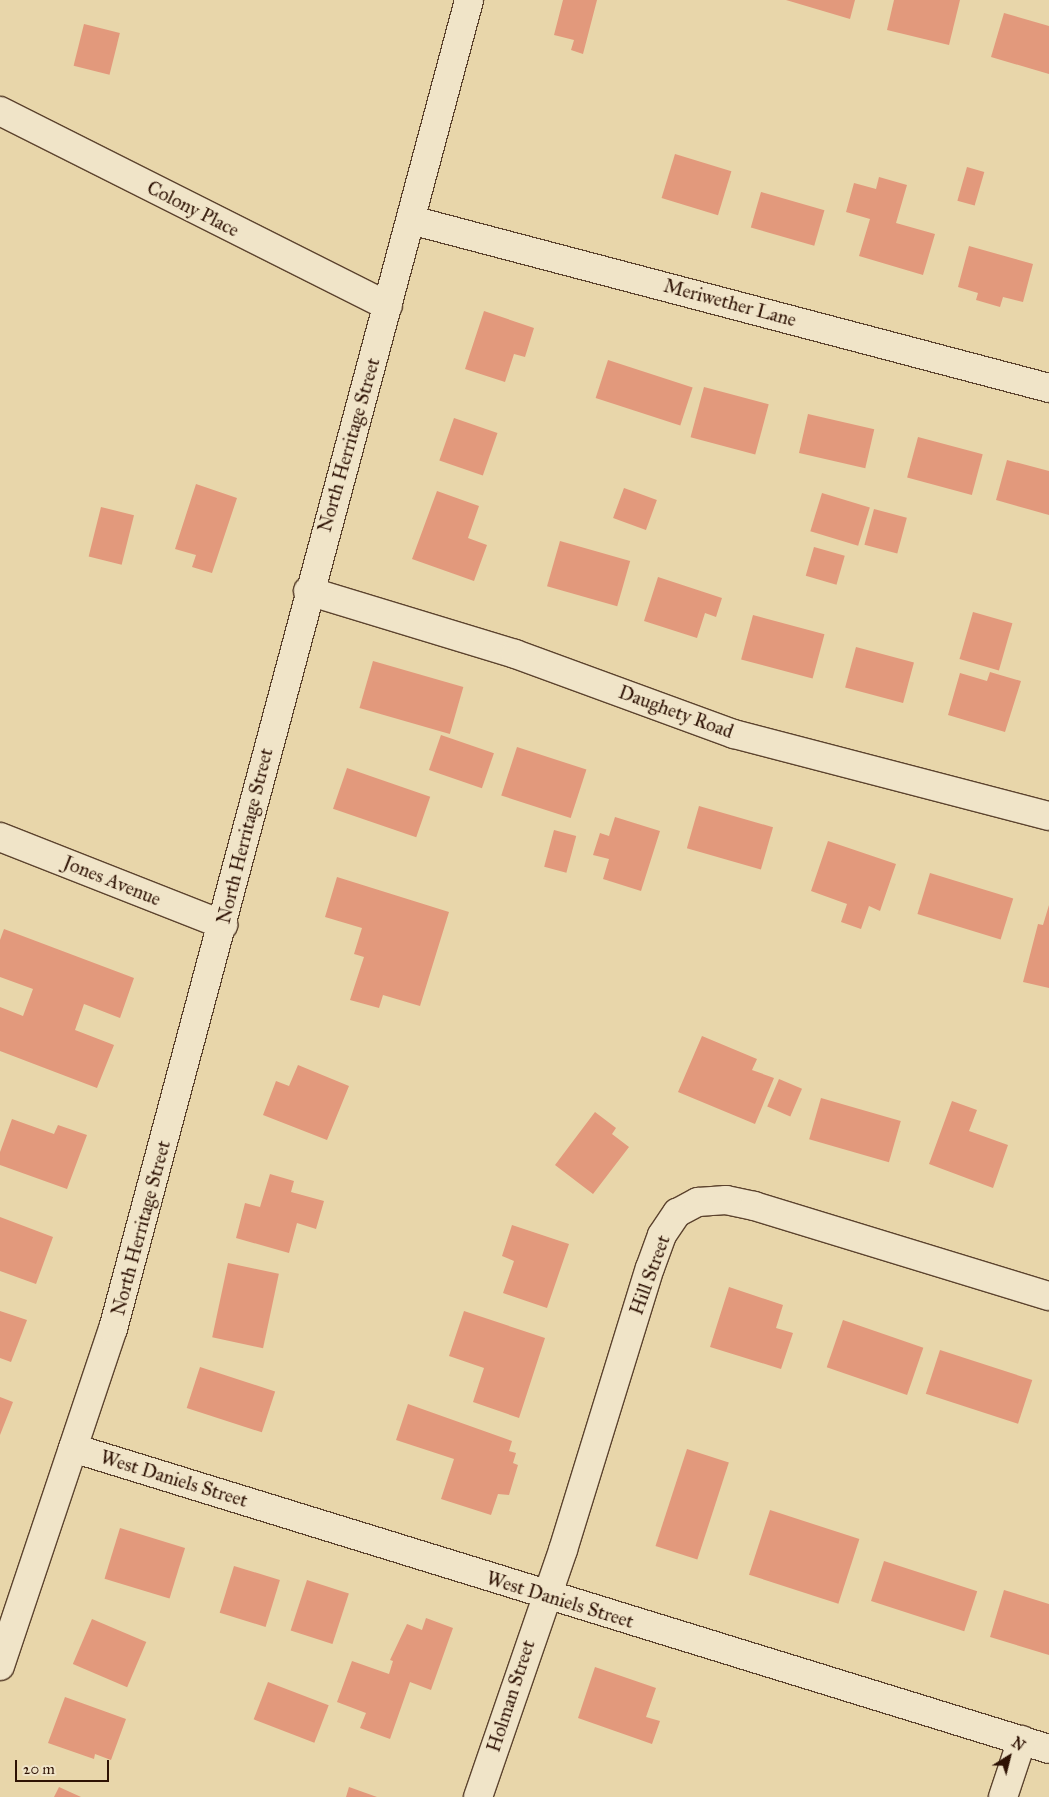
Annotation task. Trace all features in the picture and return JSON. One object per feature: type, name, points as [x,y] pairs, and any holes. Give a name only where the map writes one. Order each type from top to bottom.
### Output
[{"type":"street","name":"North Herritage Street","points":[[2,1654],[113,1330],[223,925],[308,591],[388,306],[469,0]]},
{"type":"street","name":"Colony Place","points":[[0,110],[388,306]]},
{"type":"street","name":"Meriwether Lane","points":[[411,220],[1049,388]]},
{"type":"street","name":"Daughety Road","points":[[308,591],[515,654],[734,734],[1049,816]]},
{"type":"street","name":"Jones Avenue","points":[[0,837],[223,925]]},
{"type":"street","name":"Hill Street","points":[[546,1596],[650,1268],[662,1235],[677,1213],[698,1202],[726,1200],[754,1206],[1049,1296]]},
{"type":"street","name":"West Daniels Street","points":[[73,1448],[546,1596],[1049,1749]]},
{"type":"street","name":"Holman Street","points":[[478,1797],[546,1596]]},
{"type":"street","points":[[1003,1797],[1022,1740]]},
{"type":"building","points":[[563,0],[597,0],[583,54],[571,50],[574,40],[554,35]]},
{"type":"building","points":[[786,0],[855,0],[850,19]]},
{"type":"building","points":[[894,0],[960,0],[949,45],[887,30]]},
{"type":"building","points":[[1004,13],[1049,26],[1049,74],[991,57]]},
{"type":"building","points":[[84,24],[120,33],[109,75],[74,66]]},
{"type":"building","points":[[675,154],[731,171],[718,215],[662,198]]},
{"type":"building","points":[[967,167],[984,172],[975,206],[957,201]]},
{"type":"building","points":[[879,177],[907,185],[896,223],[935,234],[923,275],[859,256],[870,219],[846,212],[854,183],[876,189]]},
{"type":"building","points":[[761,192],[824,210],[814,246],[751,228]]},
{"type":"building","points":[[969,246],[1033,264],[1023,302],[1003,297],[1000,307],[976,300],[978,293],[958,287]]},
{"type":"building","points":[[484,311],[534,328],[525,357],[514,354],[505,382],[465,369]]},
{"type":"building","points":[[608,360],[693,388],[680,426],[596,398]]},
{"type":"building","points":[[704,387],[769,404],[755,455],[691,437]]},
{"type":"building","points":[[808,414],[874,429],[865,468],[799,453]]},
{"type":"building","points":[[454,418],[497,433],[483,476],[439,461]]},
{"type":"building","points":[[918,437],[983,454],[972,495],[907,478]]},
{"type":"building","points":[[1007,460],[1049,471],[1049,515],[996,500]]},
{"type":"building","points":[[196,484],[237,498],[212,573],[192,567],[196,555],[175,549]]},
{"type":"building","points":[[624,488],[657,500],[646,530],[613,518]]},
{"type":"building","points":[[437,491],[479,506],[468,538],[487,545],[474,581],[412,559]]},
{"type":"building","points":[[822,493],[870,508],[858,546],[810,531]]},
{"type":"building","points":[[101,507],[134,515],[122,565],[89,556]]},
{"type":"building","points":[[874,509],[907,518],[897,554],[864,545]]},
{"type":"building","points":[[560,541],[630,561],[617,606],[547,586]]},
{"type":"building","points":[[814,547],[845,556],[836,585],[806,576]]},
{"type":"building","points":[[658,577],[722,598],[716,617],[705,613],[697,638],[644,621]]},
{"type":"building","points":[[973,612],[1012,623],[999,670],[959,659]]},
{"type":"building","points":[[753,615],[824,634],[813,679],[741,659]]},
{"type":"building","points":[[856,647],[914,663],[903,703],[845,688]]},
{"type":"building","points":[[373,661],[463,687],[450,734],[359,708]]},
{"type":"building","points":[[990,672],[1021,681],[1005,732],[948,715],[960,673],[987,681]]},
{"type":"building","points":[[441,735],[494,753],[482,788],[429,770]]},
{"type":"building","points":[[517,747],[586,770],[571,818],[501,796]]},
{"type":"building","points":[[347,768],[430,797],[416,837],[333,809]]},
{"type":"building","points":[[699,806],[773,827],[761,870],[687,848]]},
{"type":"building","points":[[615,817],[660,831],[641,891],[603,879],[609,859],[593,855],[600,833],[609,836]]},
{"type":"building","points":[[554,830],[576,836],[566,873],[544,867]]},
{"type":"building","points":[[828,841],[896,864],[880,911],[869,906],[861,929],[841,922],[847,904],[811,891]]},
{"type":"building","points":[[930,873],[1013,898],[1001,940],[917,914]]},
{"type":"building","points":[[337,877],[449,912],[420,1006],[383,995],[379,1008],[350,1000],[364,957],[354,954],[362,928],[325,917]]},
{"type":"building","points":[[1049,905],[1049,988],[1023,982],[1038,924],[1043,925]]},
{"type":"building","points":[[4,929],[134,978],[120,1018],[84,1004],[75,1030],[114,1045],[97,1088],[0,1051],[0,1007],[23,1016],[33,989],[0,977],[0,940]]},
{"type":"building","points":[[702,1036],[757,1059],[752,1070],[774,1078],[755,1124],[678,1092]]},
{"type":"building","points":[[298,1065],[349,1086],[327,1140],[263,1115],[276,1081],[289,1086]]},
{"type":"building","points":[[779,1079],[802,1089],[790,1116],[767,1107]]},
{"type":"building","points":[[821,1098],[901,1121],[889,1162],[809,1139]]},
{"type":"building","points":[[952,1101],[977,1110],[969,1131],[1008,1145],[993,1188],[929,1164]]},
{"type":"building","points":[[595,1112],[616,1128],[612,1134],[629,1147],[593,1194],[555,1165]]},
{"type":"building","points":[[12,1119],[54,1134],[58,1125],[87,1135],[67,1189],[0,1165],[0,1152]]},
{"type":"building","points":[[270,1174],[294,1181],[291,1192],[324,1201],[316,1229],[297,1223],[289,1253],[236,1238],[245,1203],[260,1207]]},
{"type":"building","points":[[0,1217],[53,1237],[36,1284],[0,1271]]},
{"type":"building","points":[[512,1225],[569,1244],[547,1308],[503,1293],[514,1261],[502,1256]]},
{"type":"building","points":[[228,1263],[279,1274],[263,1348],[212,1337]]},
{"type":"building","points":[[729,1287],[783,1305],[776,1328],[793,1333],[781,1369],[710,1347]]},
{"type":"building","points":[[0,1311],[27,1320],[11,1362],[0,1358]]},
{"type":"building","points":[[464,1311],[545,1338],[519,1418],[473,1402],[484,1368],[449,1356]]},
{"type":"building","points":[[843,1320],[923,1348],[907,1395],[827,1367]]},
{"type":"building","points":[[940,1350],[1032,1380],[1018,1424],[926,1394]]},
{"type":"building","points":[[200,1367],[275,1391],[262,1432],[187,1408]]},
{"type":"building","points":[[0,1397],[13,1402],[0,1435]]},
{"type":"building","points":[[408,1404],[512,1441],[509,1451],[516,1453],[513,1463],[518,1465],[509,1495],[498,1494],[491,1515],[441,1499],[454,1459],[396,1440]]},
{"type":"building","points":[[687,1449],[729,1463],[697,1560],[655,1546]]},
{"type":"building","points":[[770,1510],[859,1539],[838,1604],[749,1575]]},
{"type":"building","points":[[120,1528],[185,1548],[170,1599],[105,1579]]},
{"type":"building","points":[[884,1561],[977,1591],[964,1631],[871,1601]]},
{"type":"building","points":[[234,1566],[280,1580],[266,1627],[220,1613]]},
{"type":"building","points":[[307,1580],[349,1594],[332,1644],[291,1630]]},
{"type":"building","points":[[1004,1590],[1049,1604],[1049,1655],[990,1637]]},
{"type":"building","points":[[426,1618],[453,1628],[431,1690],[410,1682],[390,1739],[360,1728],[366,1713],[337,1702],[352,1661],[389,1674],[393,1661],[390,1660],[407,1624],[422,1630]]},
{"type":"building","points":[[92,1619],[146,1642],[127,1687],[73,1664]]},
{"type":"building","points":[[595,1667],[656,1688],[646,1717],[660,1721],[652,1744],[578,1718]]},
{"type":"building","points":[[268,1682],[329,1705],[314,1743],[254,1719]]},
{"type":"building","points":[[65,1697],[126,1719],[111,1760],[95,1754],[94,1759],[48,1743]]},
{"type":"building","points":[[59,1787],[81,1797],[54,1797]]},
{"type":"building","points":[[349,1787],[377,1797],[346,1797]]}]
